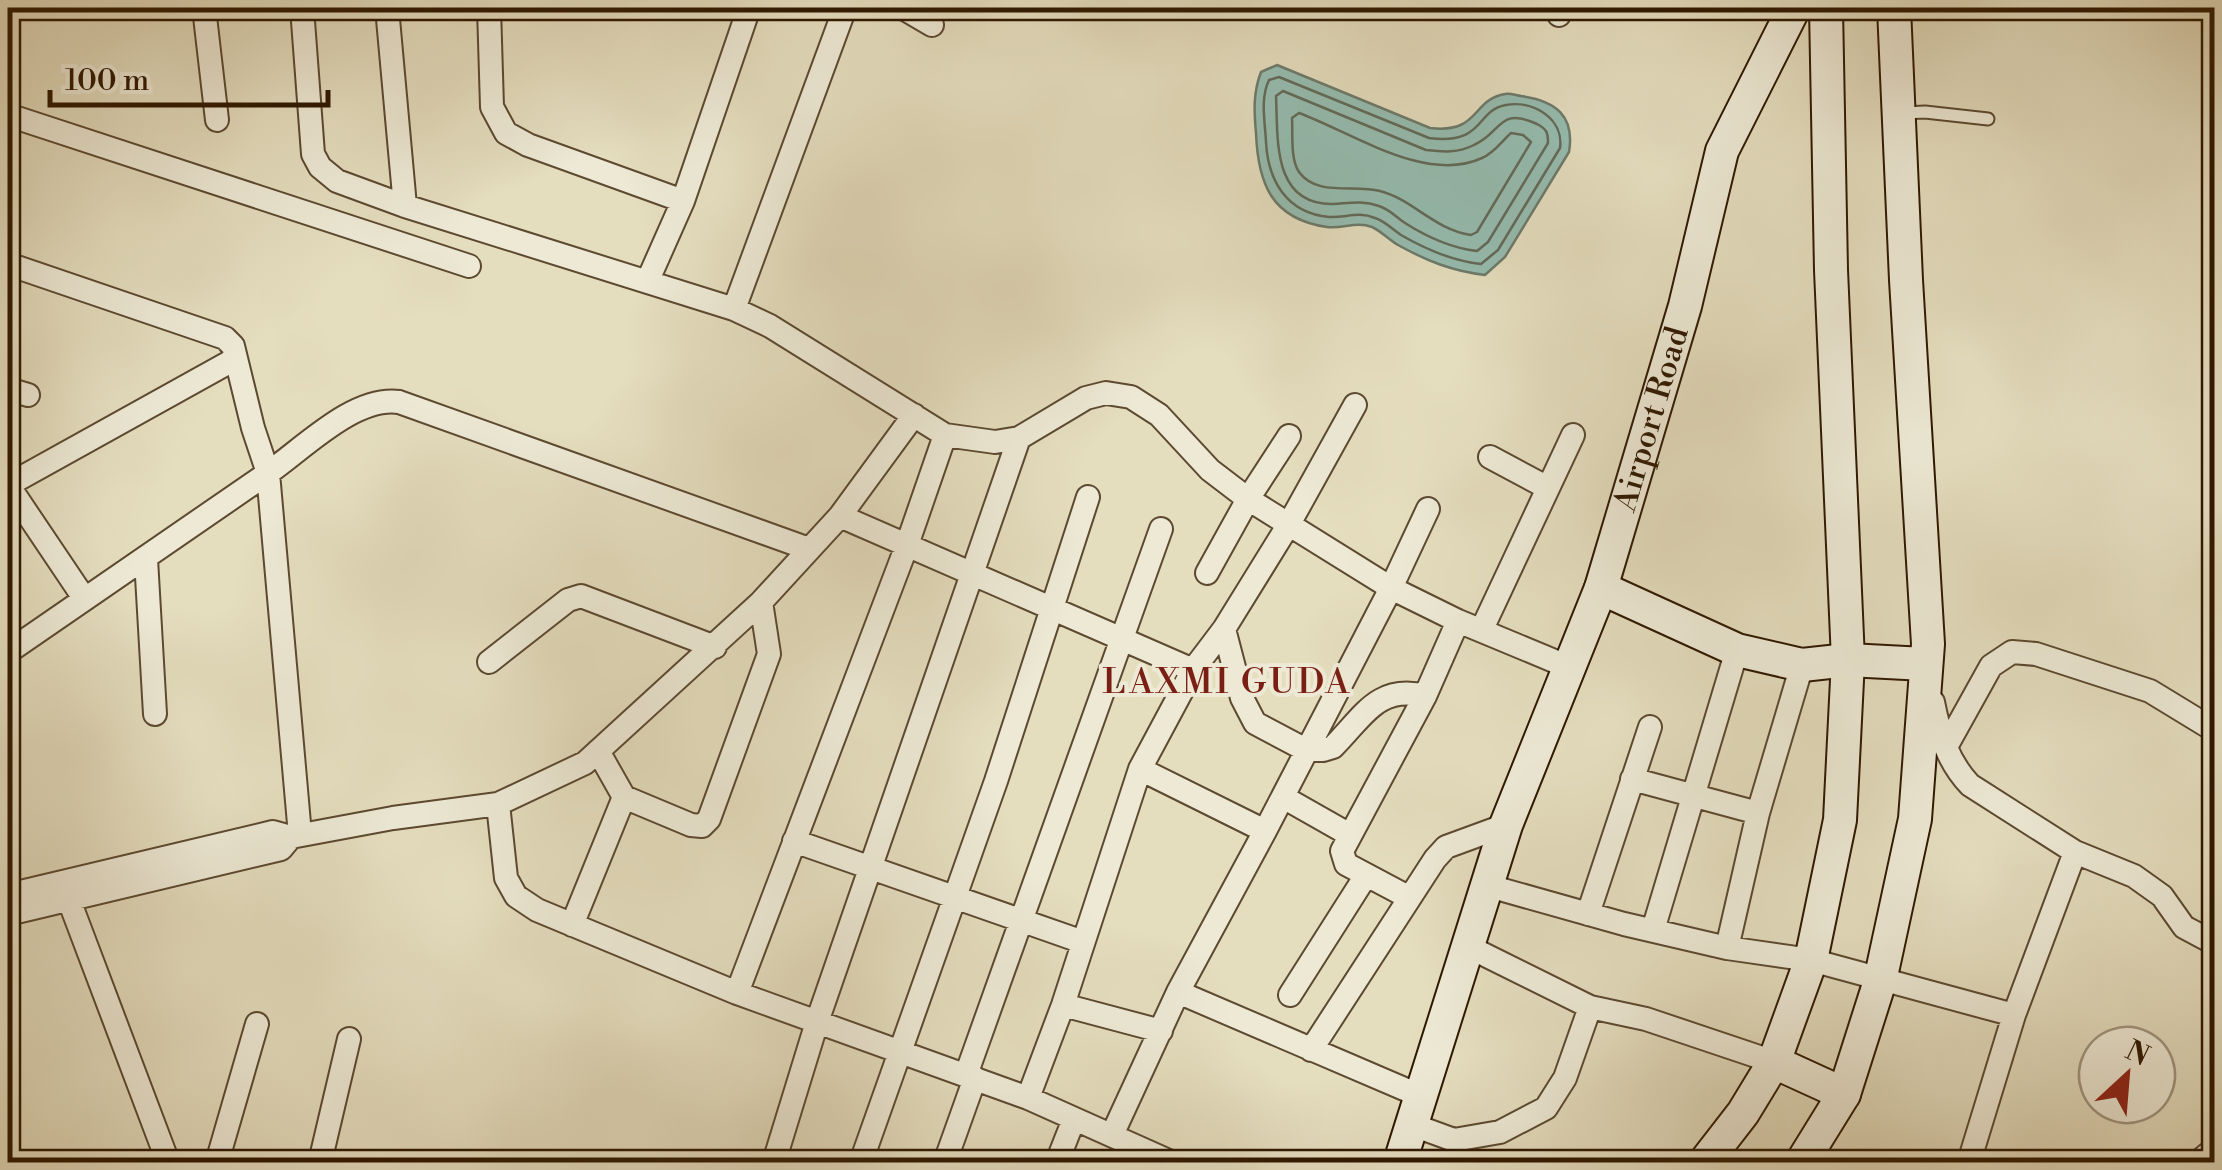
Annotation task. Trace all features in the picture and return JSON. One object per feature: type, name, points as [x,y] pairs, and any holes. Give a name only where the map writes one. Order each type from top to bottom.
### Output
[{"type":"main road","name":"Airport Road","points":[[1400,1162],[1506,825],[1601,588],[1684,306],[1722,151],[1794,8]]},
{"type":"main road","points":[[1704,1162],[1743,1113],[1774,1062],[1811,960],[1840,820],[1848,660],[1831,270],[1826,8]]},
{"type":"main road","points":[[1802,1162],[1844,1094],[1880,981],[1915,819],[1928,644],[1894,8]]},
{"type":"main road","points":[[1601,588],[1738,650],[1802,665],[1848,660],[1926,664]]},
{"type":"main road","points":[[1774,1062],[1844,1094]]},
{"type":"street","points":[[204,8],[217,120]]},
{"type":"street","points":[[302,8],[314,154],[320,168],[336,181],[734,309],[770,326],[945,435],[995,442],[1020,438],[1086,398],[1106,394],[1131,397],[1159,415],[1210,470],[1248,499],[1391,588],[1571,668]]},
{"type":"street","points":[[387,8],[404,206]]},
{"type":"street","points":[[488,8],[492,107],[506,133],[528,145],[684,201]]},
{"type":"street","points":[[648,280],[684,201],[749,8]]},
{"type":"street","points":[[734,309],[845,8]]},
{"type":"street","points":[[903,8],[932,25]]},
{"type":"street","points":[[8,116],[469,266]]},
{"type":"street","points":[[8,264],[215,333],[234,346],[268,474],[295,836]]},
{"type":"street","points":[[84,598],[8,485],[235,359]]},
{"type":"street","points":[[8,652],[362,405],[382,400],[399,402],[809,550]]},
{"type":"street","points":[[1028,1098],[1063,1005],[1140,768],[1193,670],[1224,629],[1289,524],[1356,405]]},
{"type":"street","points":[[8,895],[273,832],[295,836],[498,804],[586,763],[761,602],[840,516],[914,415]]},
{"type":"street","points":[[738,993],[945,435]]},
{"type":"street","points":[[1482,629],[1573,435]]},
{"type":"street","points":[[1207,573],[1289,436]]},
{"type":"street","points":[[774,1162],[817,1022],[1020,438]]},
{"type":"street","points":[[1490,458],[1548,488]]},
{"type":"street","points":[[862,1162],[1088,498]]},
{"type":"street","points":[[1112,1135],[1178,992],[1265,832],[1428,509]]},
{"type":"street","points":[[840,516],[1193,670]]},
{"type":"street","points":[[946,1162],[1021,922],[1162,529]]},
{"type":"street","points":[[146,559],[155,714]]},
{"type":"street","points":[[489,662],[568,600],[581,596],[715,647]]},
{"type":"street","points":[[598,751],[624,797],[702,826],[709,819],[768,654],[761,602]]},
{"type":"street","points":[[1408,897],[1365,877],[1342,860],[1342,850],[1426,696],[1458,621]]},
{"type":"street","points":[[1224,629],[1248,713],[1260,728],[1306,750],[1332,746],[1381,698],[1409,692],[1426,696]]},
{"type":"street","points":[[1653,930],[1738,650]]},
{"type":"street","points":[[1946,748],[1992,666],[2012,652],[2036,654],[2150,691],[2214,730]]},
{"type":"street","points":[[1926,664],[1938,728],[1960,774],[1970,785],[2074,852],[2134,876],[2162,896],[2184,926],[2214,943]]},
{"type":"street","points":[[1727,948],[1758,813],[1802,665]]},
{"type":"street","points":[[1588,914],[1650,727]]},
{"type":"street","points":[[1140,768],[1265,832]]},
{"type":"street","points":[[1632,780],[1758,813]]},
{"type":"street","points":[[572,925],[624,797]]},
{"type":"street","points":[[1283,797],[1350,835]]},
{"type":"street","points":[[498,804],[506,878],[516,896],[537,910],[738,993],[1028,1098],[1165,1161]]},
{"type":"street","points":[[1311,1050],[1408,897],[1446,847],[1506,825]]},
{"type":"street","points":[[8,914],[281,849],[295,836]]},
{"type":"street","points":[[794,842],[1083,942]]},
{"type":"street","points":[[1969,1162],[2014,1015],[2074,852]]},
{"type":"street","points":[[1290,994],[1365,877]]},
{"type":"street","points":[[1489,886],[1727,948],[1811,960],[2014,1015]]},
{"type":"street","points":[[69,900],[168,1162]]},
{"type":"street","points":[[1469,948],[1590,1007],[1646,1019],[1774,1062]]},
{"type":"street","points":[[1178,992],[1311,1050],[1418,1111],[1454,1140],[1500,1132],[1546,1108],[1565,1078],[1590,1007]]},
{"type":"street","points":[[1063,1005],[1162,1031]]},
{"type":"street","points":[[217,1162],[257,1024]]},
{"type":"street","points":[[320,1162],[348,1039]]},
{"type":"street","points":[[1058,1162],[1074,1119]]},
{"type":"street","points":[[2198,1162],[2214,1149]]},
{"type":"lane","points":[[1898,114],[1925,112],[1988,119]]},
{"type":"water","points":[[1277,65],[1430,128],[1458,126],[1494,97],[1511,94],[1533,98],[1553,106],[1566,120],[1569,152],[1505,257],[1485,275],[1451,268],[1409,251],[1372,227],[1308,223],[1280,207],[1260,168],[1255,110],[1261,72]]},
{"type":"district","name":"LAXMI GUDA","points":[[1227,682]]}]
